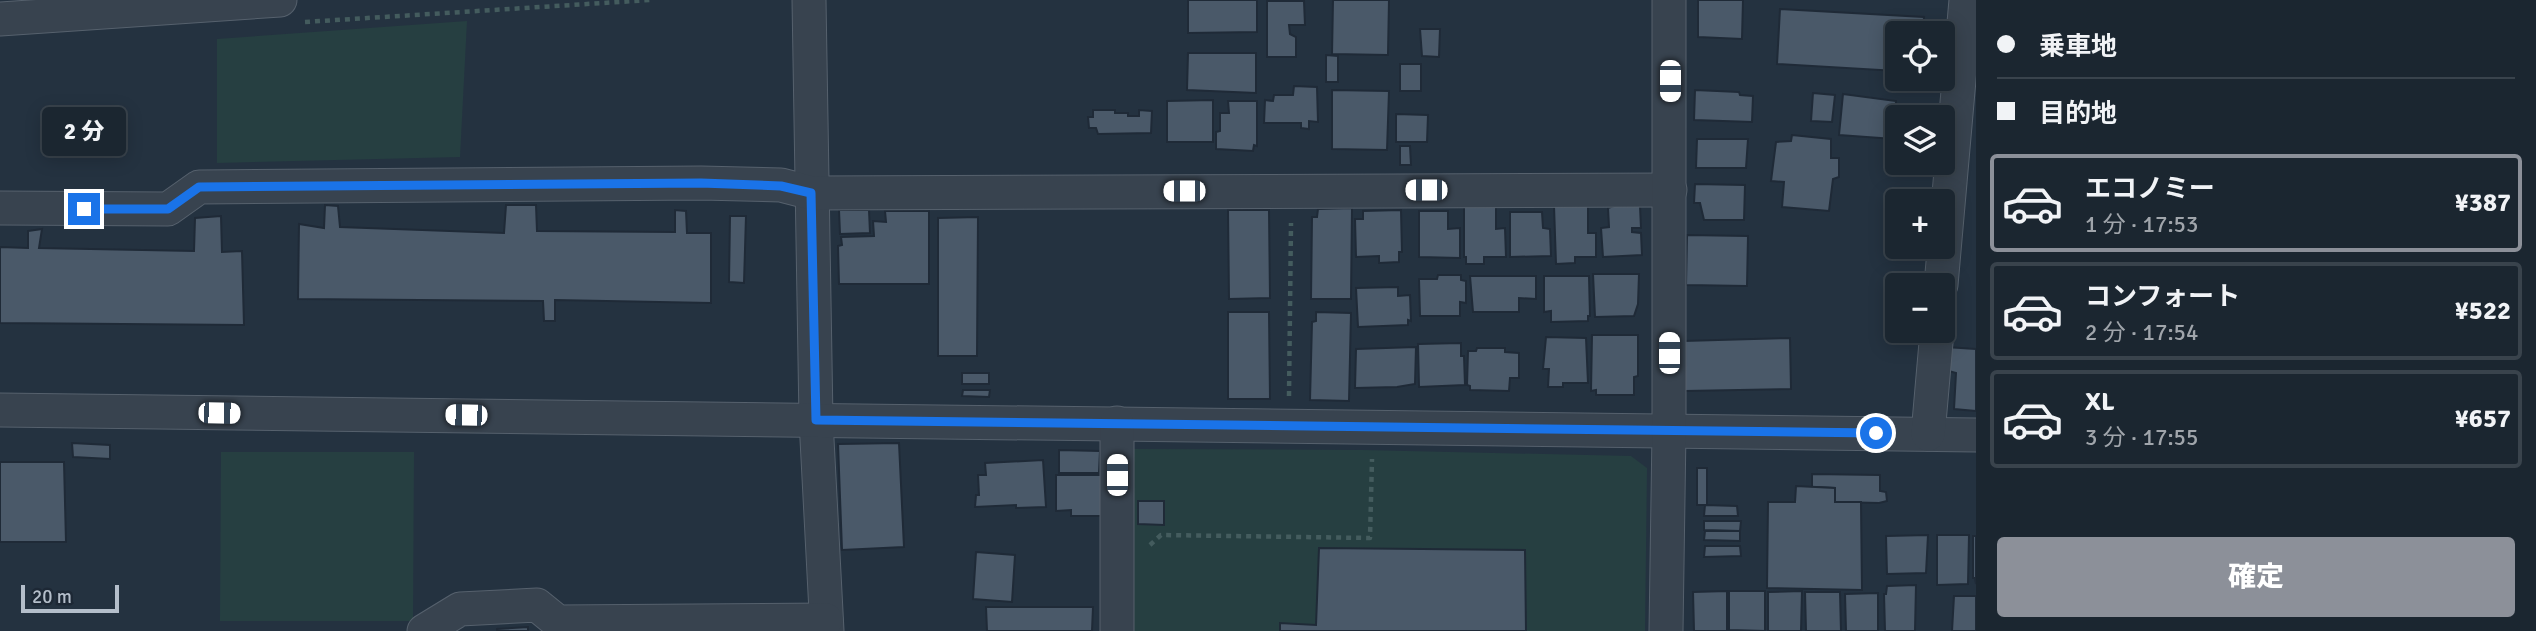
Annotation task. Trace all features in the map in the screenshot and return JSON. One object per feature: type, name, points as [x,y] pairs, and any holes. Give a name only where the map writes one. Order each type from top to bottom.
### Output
[{"type":"street","points":[[0,19],[280,0]]},
{"type":"street","points":[[425,631],[460,609],[537,605],[558,622],[826,626],[816,420],[809,0]]},
{"type":"street","points":[[1666,631],[1670,431],[1669,0]]},
{"type":"street","points":[[1942,273],[1966,0]]},
{"type":"street","points":[[0,208],[168,209],[199,187],[701,183],[781,186],[811,193],[1670,190]]},
{"type":"street","points":[[1928,434],[1936,343]]},
{"type":"street","points":[[0,410],[1976,435]]},
{"type":"street","points":[[1117,423],[1117,631]]},
{"type":"path","points":[[304,22],[650,0]]},
{"type":"path","points":[[1289,425],[1291,190]]},
{"type":"path","points":[[1145,549],[1161,535],[1370,538],[1372,447]]},
{"type":"green space","points":[[467,21],[460,157],[217,163],[217,39]]},
{"type":"green space","points":[[1128,449],[1363,450],[1631,456],[1647,468],[1645,631],[1130,631]]},
{"type":"green space","points":[[221,452],[414,452],[413,621],[220,621]]},
{"type":"building","points":[[1188,0],[1257,0],[1257,32],[1188,33]]},
{"type":"building","points":[[1333,0],[1389,0],[1388,55],[1332,54]]},
{"type":"building","points":[[1698,0],[1743,0],[1742,39],[1698,37]]},
{"type":"building","points":[[1267,1],[1304,1],[1305,25],[1289,25],[1290,34],[1296,37],[1296,57],[1267,57]]},
{"type":"building","points":[[1780,9],[1924,17],[1924,21],[1885,21],[1885,70],[1777,64]]},
{"type":"building","points":[[1420,29],[1440,29],[1439,57],[1422,56]]},
{"type":"building","points":[[1188,53],[1256,53],[1256,93],[1187,90]]},
{"type":"building","points":[[1326,55],[1338,56],[1338,82],[1326,82]]},
{"type":"building","points":[[1400,64],[1421,64],[1421,91],[1400,91]]},
{"type":"building","points":[[1294,86],[1317,87],[1318,122],[1309,121],[1309,129],[1301,128],[1301,123],[1264,123],[1265,100],[1273,101],[1274,95],[1293,95]]},
{"type":"building","points":[[1332,90],[1389,91],[1387,150],[1332,149]]},
{"type":"building","points":[[1695,90],[1739,92],[1740,95],[1753,96],[1752,122],[1694,120]]},
{"type":"building","points":[[1813,93],[1835,95],[1832,122],[1811,121]]},
{"type":"building","points":[[1843,94],[1896,101],[1896,105],[1885,105],[1885,138],[1839,135]]},
{"type":"building","points":[[1213,100],[1213,142],[1167,142],[1167,101]]},
{"type":"building","points":[[1228,101],[1257,101],[1257,146],[1254,145],[1253,151],[1216,149],[1220,113],[1229,113]]},
{"type":"building","points":[[1093,110],[1115,110],[1115,113],[1128,113],[1128,116],[1139,116],[1139,110],[1152,111],[1151,133],[1098,134],[1096,128],[1089,128],[1088,117],[1093,117]]},
{"type":"building","points":[[1396,114],[1428,115],[1427,142],[1396,142]]},
{"type":"building","points":[[1792,135],[1831,139],[1831,158],[1839,158],[1839,177],[1833,179],[1829,211],[1782,207],[1784,182],[1771,181],[1776,142],[1791,141]]},
{"type":"building","points":[[1697,139],[1748,139],[1746,168],[1696,168]]},
{"type":"building","points":[[1400,146],[1410,146],[1411,165],[1400,165]]},
{"type":"building","points":[[1695,184],[1745,185],[1744,220],[1704,220],[1700,203],[1694,203]]},
{"type":"building","points":[[325,205],[338,206],[340,227],[504,233],[506,205],[536,205],[537,231],[675,232],[675,210],[686,211],[687,233],[711,233],[711,303],[555,300],[555,321],[544,321],[543,301],[298,299],[299,224],[324,228]]},
{"type":"building","points":[[1554,206],[1588,206],[1588,233],[1596,233],[1596,257],[1575,257],[1575,263],[1556,264]]},
{"type":"building","points":[[1640,206],[1641,228],[1632,228],[1632,232],[1641,233],[1642,255],[1603,257],[1601,228],[1609,227],[1608,208]]},
{"type":"building","points":[[1464,207],[1496,207],[1496,229],[1505,228],[1506,257],[1484,257],[1484,264],[1466,264]]},
{"type":"building","points":[[1352,208],[1351,299],[1311,299],[1312,217],[1317,217],[1318,209]]},
{"type":"building","points":[[839,210],[869,210],[870,233],[840,234]]},
{"type":"building","points":[[1228,210],[1269,210],[1270,298],[1229,299]]},
{"type":"building","points":[[1401,210],[1402,252],[1399,252],[1399,262],[1379,263],[1379,256],[1356,257],[1355,219],[1363,219],[1363,211]]},
{"type":"building","points":[[885,211],[929,211],[929,284],[839,284],[838,246],[842,245],[841,237],[874,236],[873,221],[886,222]]},
{"type":"building","points":[[1419,211],[1448,211],[1448,229],[1460,228],[1460,258],[1419,257]]},
{"type":"building","points":[[1510,212],[1542,212],[1543,228],[1550,229],[1551,256],[1510,257]]},
{"type":"building","points":[[221,216],[222,252],[242,251],[244,325],[0,323],[0,247],[28,248],[28,231],[42,229],[39,248],[194,251],[195,218]]},
{"type":"building","points":[[730,216],[746,216],[744,283],[729,282]]},
{"type":"building","points":[[978,217],[977,356],[938,356],[938,218]]},
{"type":"building","points":[[1687,235],[1748,236],[1747,286],[1686,285]]},
{"type":"building","points":[[1593,274],[1639,274],[1638,304],[1634,316],[1595,317]]},
{"type":"building","points":[[1438,275],[1461,275],[1461,280],[1466,281],[1466,303],[1460,302],[1460,316],[1420,316],[1419,279],[1437,279]]},
{"type":"building","points":[[1470,276],[1536,276],[1536,299],[1519,298],[1519,312],[1473,312]]},
{"type":"building","points":[[1544,276],[1589,276],[1588,321],[1551,322],[1551,311],[1544,312]]},
{"type":"building","points":[[1398,287],[1398,296],[1410,295],[1411,321],[1408,320],[1408,325],[1358,327],[1356,288]]},
{"type":"building","points":[[1228,312],[1269,312],[1270,399],[1228,399]]},
{"type":"building","points":[[1316,312],[1351,313],[1349,401],[1310,400],[1312,322],[1316,321]]},
{"type":"building","points":[[1592,335],[1638,335],[1638,376],[1634,377],[1634,395],[1596,395],[1596,390],[1591,391]]},
{"type":"building","points":[[1546,337],[1586,338],[1588,383],[1563,383],[1563,387],[1548,387],[1549,369],[1543,369]]},
{"type":"building","points":[[1790,338],[1791,389],[1685,391],[1683,341]]},
{"type":"building","points":[[1461,343],[1465,385],[1419,387],[1418,344]]},
{"type":"building","points":[[1416,347],[1415,384],[1355,388],[1356,349]]},
{"type":"building","points":[[1946,347],[1976,349],[1976,411],[1954,409],[1956,373],[1945,370]]},
{"type":"building","points":[[1477,348],[1505,348],[1505,352],[1519,353],[1519,378],[1510,378],[1509,391],[1470,390],[1467,385],[1468,351],[1476,351]]},
{"type":"building","points":[[962,373],[989,373],[989,384],[962,384]]},
{"type":"building","points":[[963,390],[990,390],[989,397],[962,396]]},
{"type":"building","points":[[72,443],[110,445],[110,459],[73,457]]},
{"type":"building","points":[[899,443],[904,547],[842,550],[838,444]]},
{"type":"building","points":[[1059,450],[1100,451],[1099,473],[1059,473]]},
{"type":"building","points":[[1043,460],[1046,507],[975,507],[976,495],[979,495],[978,475],[986,475],[985,463]]},
{"type":"building","points":[[0,462],[64,462],[66,542],[0,542]]},
{"type":"building","points":[[1697,468],[1707,468],[1707,505],[1697,505]]},
{"type":"building","points":[[1812,474],[1880,475],[1880,491],[1886,492],[1887,501],[1835,502],[1835,488],[1812,487]]},
{"type":"building","points":[[1056,475],[1104,475],[1104,516],[1071,516],[1071,510],[1056,511]]},
{"type":"building","points":[[1796,486],[1835,488],[1835,502],[1861,502],[1862,590],[1767,588],[1768,502],[1795,502]]},
{"type":"building","points":[[1138,501],[1164,501],[1164,525],[1138,524]]},
{"type":"building","points":[[1705,505],[1737,506],[1738,516],[1704,516]]},
{"type":"building","points":[[1704,521],[1741,521],[1740,531],[1704,530]]},
{"type":"building","points":[[1705,531],[1740,531],[1740,541],[1704,540]]},
{"type":"building","points":[[1928,535],[1926,573],[1887,574],[1886,536]]},
{"type":"building","points":[[1937,535],[1969,535],[1968,584],[1937,585]]},
{"type":"building","points":[[1973,536],[1976,536],[1976,584],[1973,578]]},
{"type":"building","points":[[1705,546],[1740,546],[1741,556],[1704,557]]},
{"type":"building","points":[[1319,548],[1525,550],[1526,631],[1280,631],[1280,623],[1316,625]]},
{"type":"building","points":[[976,552],[1015,555],[1012,602],[973,599]]},
{"type":"building","points":[[1916,585],[1915,631],[1885,631],[1884,594],[1887,586]]},
{"type":"building","points":[[1727,591],[1727,631],[1694,631],[1693,592]]},
{"type":"building","points":[[1729,591],[1765,591],[1765,631],[1729,630]]},
{"type":"building","points":[[1802,591],[1801,631],[1768,631],[1768,592]]},
{"type":"building","points":[[1805,592],[1840,592],[1841,631],[1806,631]]},
{"type":"building","points":[[1878,593],[1878,631],[1846,631],[1845,594]]},
{"type":"building","points":[[1954,596],[1976,596],[1976,631],[1952,631]]},
{"type":"building","points":[[986,607],[1093,607],[1092,631],[987,631]]},
{"type":"building","points":[[528,627],[528,631],[497,631],[497,629]]},
{"type":"route","points":[[84,209],[168,209],[199,187],[701,183],[781,186],[811,193],[816,420],[1876,433]]}]
